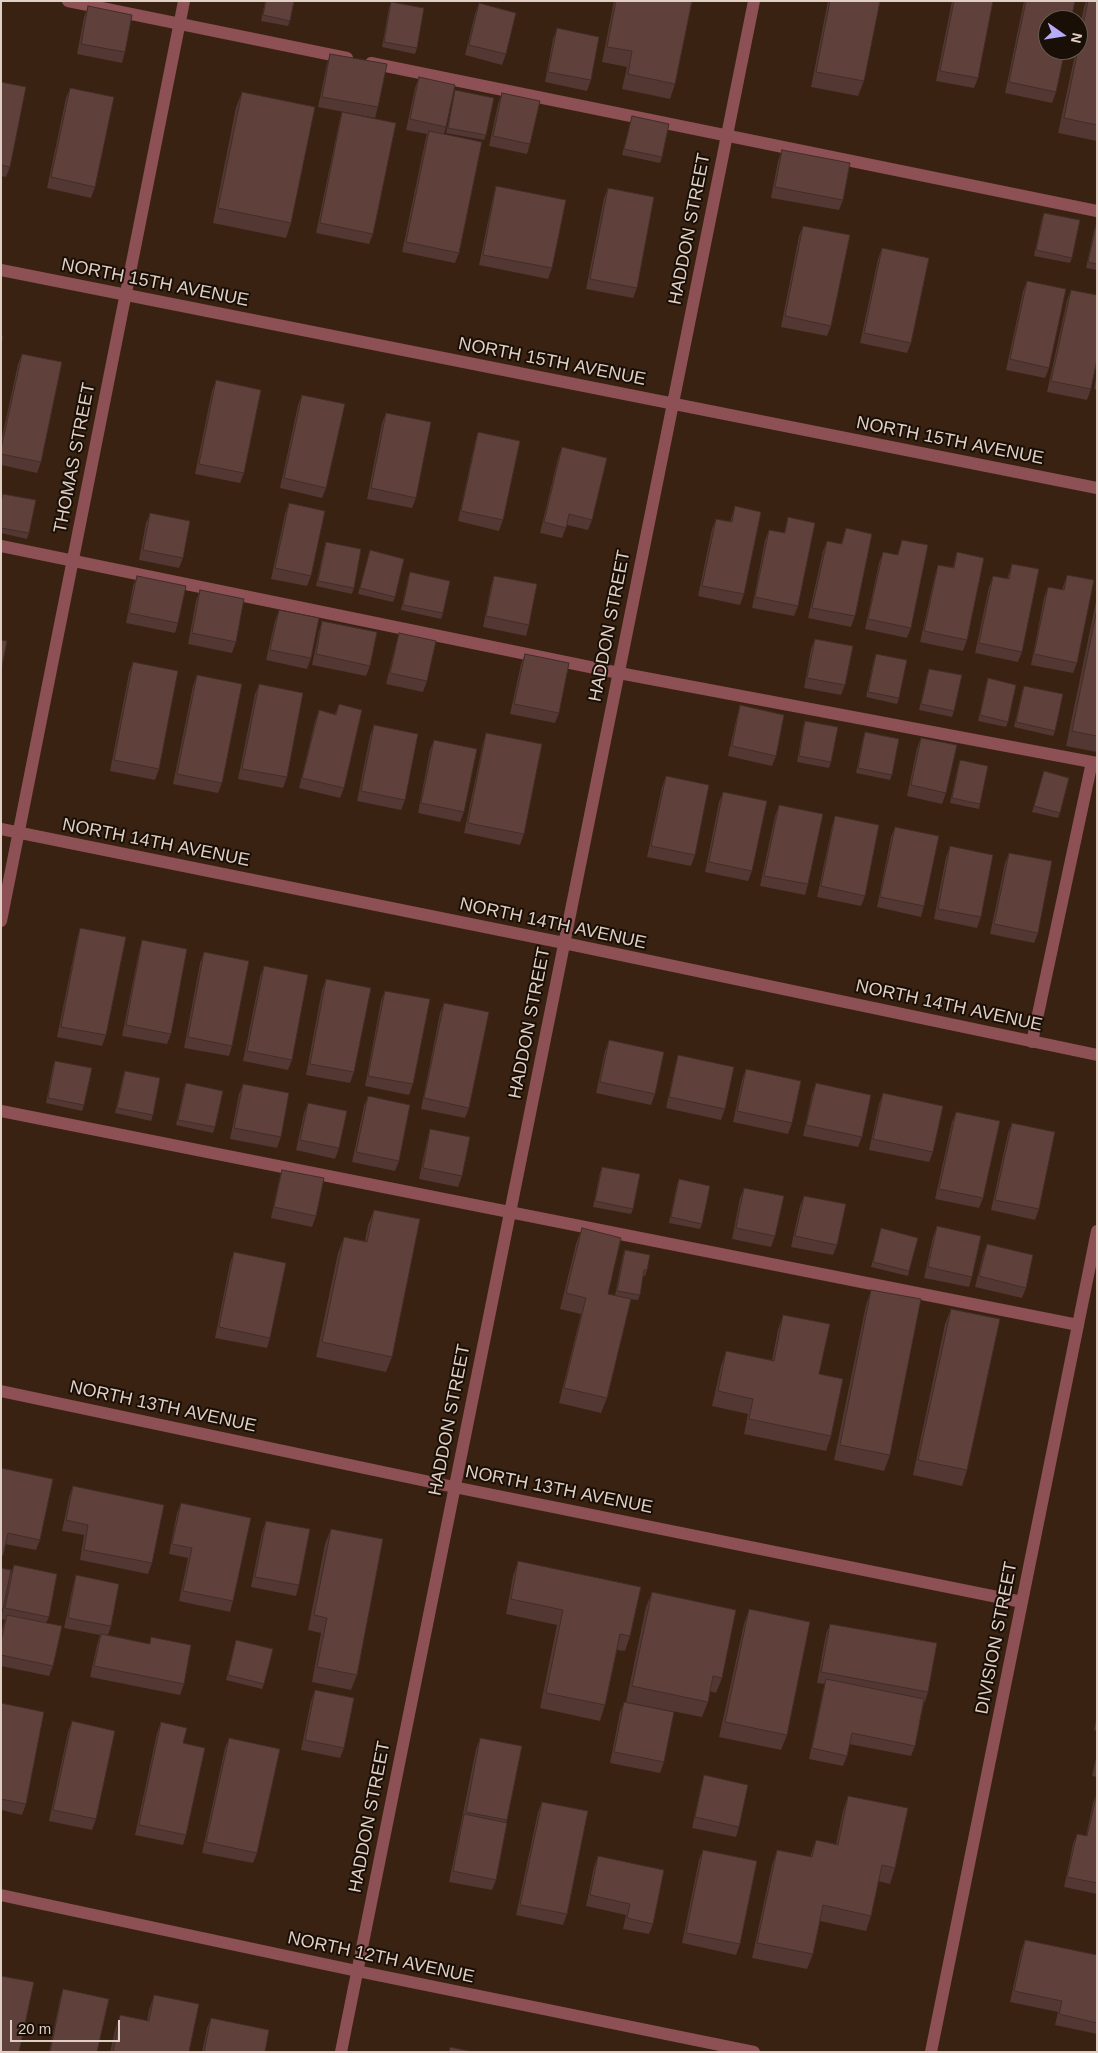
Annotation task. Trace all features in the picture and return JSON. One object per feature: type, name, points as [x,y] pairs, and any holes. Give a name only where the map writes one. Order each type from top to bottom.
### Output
[{"type":"street","points":[[68,1],[1097,211]]},
{"type":"street","name":"THOMAS STREET","points":[[1,922],[184,1]]},
{"type":"street","name":"HADDON STREET","points":[[341,2052],[754,1]]},
{"type":"street","name":"NORTH 15TH AVENUE","points":[[1,270],[1097,488]]},
{"type":"street","points":[[1,546],[619,673],[1094,762],[1032,1042]]},
{"type":"street","name":"NORTH 14TH AVENUE","points":[[1,829],[564,943],[1097,1055]]},
{"type":"street","points":[[1,1112],[1078,1325]]},
{"type":"street","name":"DIVISION STREET","points":[[931,2052],[1097,1231]]},
{"type":"street","name":"NORTH 13TH AVENUE","points":[[1,1391],[454,1487],[1022,1602]]},
{"type":"street","name":"NORTH 12TH AVENUE","points":[[1,1895],[357,1971],[754,2052]]},
{"type":"building","points":[[266,1],[294,1],[290,21],[263,15]]},
{"type":"building","points":[[616,1],[692,1],[675,84],[628,74],[632,51],[607,47]]},
{"type":"building","points":[[830,1],[880,1],[864,81],[816,72]]},
{"type":"building","points":[[954,1],[993,1],[978,78],[940,71]]},
{"type":"building","points":[[1026,1],[1075,1],[1073,10],[1038,10],[1038,60],[1063,60],[1056,92],[1009,82]]},
{"type":"building","points":[[1088,1],[1097,1],[1097,125],[1064,118],[1076,60],[1088,60],[1088,10],[1086,10]]},
{"type":"building","points":[[391,2],[424,8],[417,48],[384,42]]},
{"type":"building","points":[[479,3],[516,13],[506,54],[469,45]]},
{"type":"building","points":[[88,6],[132,15],[125,52],[81,44]]},
{"type":"building","points":[[557,28],[599,37],[591,80],[548,72]]},
{"type":"building","points":[[330,54],[387,64],[378,107],[322,97]]},
{"type":"building","points":[[419,77],[455,85],[446,127],[410,119]]},
{"type":"building","points":[[1,82],[26,87],[10,167],[1,165]]},
{"type":"building","points":[[70,88],[114,97],[95,187],[51,177]]},
{"type":"building","points":[[455,90],[494,98],[486,135],[448,128]]},
{"type":"building","points":[[242,92],[315,107],[291,223],[218,208]]},
{"type":"building","points":[[502,93],[540,101],[530,144],[493,136]]},
{"type":"building","points":[[342,112],[396,123],[373,234],[320,223]]},
{"type":"building","points":[[632,116],[669,124],[662,157],[624,149]]},
{"type":"building","points":[[429,131],[482,142],[459,253],[406,242]]},
{"type":"building","points":[[782,150],[850,163],[843,200],[775,187]]},
{"type":"building","points":[[496,186],[566,200],[552,268],[483,255]]},
{"type":"building","points":[[608,188],[654,197],[637,288],[590,279]]},
{"type":"building","points":[[1044,213],[1080,220],[1072,258],[1036,250]]},
{"type":"building","points":[[1097,225],[1097,264],[1088,262]]},
{"type":"building","points":[[803,226],[850,235],[831,326],[785,316]]},
{"type":"building","points":[[882,248],[929,258],[911,343],[864,333]]},
{"type":"building","points":[[1027,281],[1066,289],[1049,368],[1010,359]]},
{"type":"building","points":[[1071,290],[1097,295],[1097,359],[1091,389],[1051,381]]},
{"type":"building","points":[[22,354],[62,362],[41,462],[1,454]]},
{"type":"building","points":[[216,380],[261,390],[244,473],[199,464]]},
{"type":"building","points":[[302,395],[345,404],[326,488],[284,478]]},
{"type":"building","points":[[386,413],[431,422],[416,498],[371,488]]},
{"type":"building","points":[[478,432],[520,441],[503,520],[461,511]]},
{"type":"building","points":[[562,447],[607,458],[592,520],[569,514],[566,528],[544,522]]},
{"type":"building","points":[[3,494],[36,500],[29,533],[1,528],[1,502]]},
{"type":"building","points":[[289,503],[325,511],[311,576],[275,568]]},
{"type":"building","points":[[735,506],[761,512],[744,594],[702,586],[716,519],[732,522]]},
{"type":"building","points":[[150,513],[190,521],[183,558],[143,550]]},
{"type":"building","points":[[788,517],[815,523],[798,606],[755,597],[769,530],[785,533]]},
{"type":"building","points":[[846,528],[872,534],[855,616],[812,608],[827,541],[842,544]]},
{"type":"building","points":[[902,540],[928,545],[911,628],[868,619],[883,552],[898,555]]},
{"type":"building","points":[[326,542],[361,549],[354,588],[318,581]]},
{"type":"building","points":[[370,550],[404,559],[395,597],[360,588]]},
{"type":"building","points":[[957,552],[984,558],[967,640],[924,631],[938,565],[954,568]]},
{"type":"building","points":[[1012,564],[1039,569],[1022,652],[979,643],[993,576],[1009,579]]},
{"type":"building","points":[[410,572],[450,581],[443,613],[403,605]]},
{"type":"building","points":[[1067,575],[1094,580],[1077,663],[1034,654],[1048,587],[1064,590]]},
{"type":"building","points":[[137,576],[186,586],[178,623],[129,613]]},
{"type":"building","points":[[494,576],[537,584],[529,625],[486,616]]},
{"type":"building","points":[[200,590],[244,599],[236,642],[192,633]]},
{"type":"building","points":[[1097,609],[1097,736],[1072,731]]},
{"type":"building","points":[[279,610],[319,618],[311,658],[270,650]]},
{"type":"building","points":[[322,621],[377,632],[370,666],[316,654]]},
{"type":"building","points":[[399,633],[436,641],[427,681],[390,673]]},
{"type":"building","points":[[815,639],[853,646],[845,685],[807,678]]},
{"type":"building","points":[[1,640],[7,641],[1,671]]},
{"type":"building","points":[[525,654],[569,663],[559,713],[514,704]]},
{"type":"building","points":[[876,654],[907,660],[899,698],[868,692]]},
{"type":"building","points":[[133,662],[178,671],[159,769],[114,760]]},
{"type":"building","points":[[929,669],[962,675],[954,711],[921,704]]},
{"type":"building","points":[[197,675],[242,684],[222,783],[177,774]]},
{"type":"building","points":[[988,678],[1016,685],[1008,722],[980,715]]},
{"type":"building","points":[[259,684],[303,693],[287,777],[242,769]]},
{"type":"building","points":[[1024,686],[1063,694],[1055,731],[1016,722]]},
{"type":"building","points":[[339,704],[362,710],[344,788],[302,778],[319,710],[336,715]]},
{"type":"building","points":[[740,705],[784,715],[776,756],[732,746]]},
{"type":"building","points":[[805,721],[838,727],[831,762],[799,756]]},
{"type":"building","points":[[374,725],[418,734],[405,800],[361,791]]},
{"type":"building","points":[[865,732],[899,739],[892,775],[858,768]]},
{"type":"building","points":[[486,733],[542,744],[524,834],[468,823]]},
{"type":"building","points":[[921,738],[957,745],[946,793],[911,785]]},
{"type":"building","points":[[434,740],[477,749],[464,812],[421,803]]},
{"type":"building","points":[[960,760],[988,766],[980,804],[952,798]]},
{"type":"building","points":[[1044,771],[1069,778],[1060,813],[1034,806]]},
{"type":"building","points":[[666,776],[709,785],[695,855],[651,846]]},
{"type":"building","points":[[723,792],[767,801],[752,871],[709,862]]},
{"type":"building","points":[[779,805],[823,814],[808,884],[764,876]]},
{"type":"building","points":[[835,816],[879,825],[865,896],[821,886]]},
{"type":"building","points":[[895,827],[939,836],[924,906],[880,897]]},
{"type":"building","points":[[950,846],[993,855],[981,917],[938,909]]},
{"type":"building","points":[[1009,853],[1052,861],[1038,933],[994,924]]},
{"type":"building","points":[[80,928],[126,937],[106,1035],[61,1027]]},
{"type":"building","points":[[142,940],[187,949],[171,1034],[126,1025]]},
{"type":"building","points":[[204,952],[249,961],[232,1046],[188,1037]]},
{"type":"building","points":[[264,966],[308,975],[292,1060],[247,1051]]},
{"type":"building","points":[[326,979],[371,988],[354,1072],[310,1064]]},
{"type":"building","points":[[385,991],[430,999],[413,1084],[368,1076]]},
{"type":"building","points":[[444,1003],[489,1012],[469,1108],[424,1098]]},
{"type":"building","points":[[609,1040],[664,1052],[655,1094],[600,1082]]},
{"type":"building","points":[[678,1055],[734,1067],[725,1109],[669,1097]]},
{"type":"building","points":[[55,1061],[92,1068],[84,1105],[48,1098]]},
{"type":"building","points":[[746,1069],[801,1081],[792,1123],[737,1111]]},
{"type":"building","points":[[125,1071],[160,1078],[153,1115],[117,1108]]},
{"type":"building","points":[[186,1083],[223,1091],[215,1127],[178,1120]]},
{"type":"building","points":[[816,1083],[871,1095],[862,1137],[806,1125]]},
{"type":"building","points":[[243,1084],[289,1093],[281,1137],[234,1128]]},
{"type":"building","points":[[883,1093],[943,1106],[933,1152],[873,1139]]},
{"type":"building","points":[[368,1096],[410,1105],[399,1161],[356,1152]]},
{"type":"building","points":[[308,1103],[347,1111],[339,1148],[300,1140]]},
{"type":"building","points":[[956,1112],[1000,1121],[983,1198],[939,1189]]},
{"type":"building","points":[[1012,1123],[1055,1132],[1039,1209],[995,1200]]},
{"type":"building","points":[[430,1129],[470,1137],[462,1176],[423,1168]]},
{"type":"building","points":[[602,1167],[640,1174],[633,1209],[595,1201]]},
{"type":"building","points":[[282,1170],[324,1178],[316,1216],[274,1207]]},
{"type":"building","points":[[679,1179],[710,1186],[702,1224],[671,1217]]},
{"type":"building","points":[[744,1188],[784,1196],[775,1236],[736,1228]]},
{"type":"building","points":[[804,1196],[846,1204],[837,1245],[795,1236]]},
{"type":"building","points":[[374,1210],[420,1219],[392,1357],[322,1342],[344,1237],[367,1242]]},
{"type":"building","points":[[937,1226],[981,1236],[972,1277],[928,1267]]},
{"type":"building","points":[[582,1228],[621,1238],[608,1294],[631,1299],[607,1398],[564,1388],[586,1298],[566,1293]]},
{"type":"building","points":[[881,1228],[918,1238],[909,1271],[873,1262]]},
{"type":"building","points":[[987,1244],[1033,1255],[1026,1288],[979,1276]]},
{"type":"building","points":[[625,1250],[650,1255],[647,1270],[644,1270],[640,1295],[617,1291]]},
{"type":"building","points":[[234,1252],[286,1263],[270,1338],[219,1327]]},
{"type":"building","points":[[871,1290],[921,1299],[890,1455],[840,1445]]},
{"type":"building","points":[[951,1309],[1000,1319],[967,1470],[918,1460]]},
{"type":"building","points":[[783,1315],[830,1324],[819,1374],[843,1379],[831,1436],[749,1419],[753,1399],[718,1391],[726,1351],[774,1361]]},
{"type":"building","points":[[1,1468],[53,1479],[40,1540],[8,1533],[3,1556],[1,1555]]},
{"type":"building","points":[[73,1486],[164,1505],[152,1563],[84,1550],[88,1525],[66,1520]]},
{"type":"building","points":[[181,1503],[251,1518],[233,1601],[183,1591],[192,1548],[172,1544]]},
{"type":"building","points":[[266,1521],[310,1529],[299,1585],[255,1577]]},
{"type":"building","points":[[331,1529],[383,1539],[357,1675],[317,1667],[327,1618],[314,1615]]},
{"type":"building","points":[[518,1561],[641,1587],[630,1636],[620,1634],[605,1705],[546,1693],[563,1610],[511,1599]]},
{"type":"building","points":[[14,1565],[57,1574],[49,1617],[5,1608]]},
{"type":"building","points":[[1,1568],[11,1570],[3,1609],[1,1608]]},
{"type":"building","points":[[76,1575],[119,1584],[111,1626],[68,1618]]},
{"type":"building","points":[[652,1592],[736,1610],[722,1678],[713,1676],[708,1702],[632,1686]]},
{"type":"building","points":[[749,1609],[810,1622],[787,1735],[725,1722]]},
{"type":"building","points":[[7,1615],[62,1626],[53,1666],[1,1655],[1,1641]]},
{"type":"building","points":[[830,1624],[937,1643],[928,1692],[821,1672]]},
{"type":"building","points":[[101,1634],[150,1644],[151,1637],[191,1645],[184,1684],[94,1666]]},
{"type":"building","points":[[236,1640],[273,1649],[264,1684],[228,1675]]},
{"type":"building","points":[[826,1679],[924,1699],[915,1746],[852,1733],[847,1756],[812,1748]]},
{"type":"building","points":[[315,1690],[354,1698],[344,1748],[305,1740]]},
{"type":"building","points":[[624,1702],[674,1712],[664,1762],[614,1752]]},
{"type":"building","points":[[1,1703],[44,1712],[26,1804],[1,1799]]},
{"type":"building","points":[[72,1721],[115,1731],[96,1819],[53,1810]]},
{"type":"building","points":[[161,1722],[187,1728],[183,1743],[205,1748],[186,1835],[139,1825]]},
{"type":"building","points":[[229,1738],[280,1749],[257,1853],[206,1842]]},
{"type":"building","points":[[480,1738],[522,1746],[507,1820],[466,1812]]},
{"type":"building","points":[[704,1775],[748,1785],[739,1827],[695,1817]]},
{"type":"building","points":[[1097,1793],[1097,1883],[1067,1877],[1077,1834],[1087,1836]]},
{"type":"building","points":[[848,1796],[908,1808],[895,1868],[882,1865],[871,1916],[823,1905],[813,1954],[757,1943],[777,1850],[812,1857],[816,1840],[838,1845]]},
{"type":"building","points":[[542,1802],[588,1811],[567,1914],[520,1905]]},
{"type":"building","points":[[464,1814],[507,1823],[496,1880],[453,1871]]},
{"type":"building","points":[[703,1850],[757,1861],[740,1944],[686,1933]]},
{"type":"building","points":[[598,1856],[664,1870],[653,1924],[627,1918],[630,1904],[590,1895]]},
{"type":"building","points":[[1025,1940],[1097,1955],[1097,2023],[1059,2014],[1062,2001],[1014,1991]]},
{"type":"building","points":[[1,1976],[34,1982],[19,2052],[1,2052]]},
{"type":"building","points":[[63,1989],[109,1999],[97,2052],[50,2052]]},
{"type":"building","points":[[154,1995],[199,2004],[189,2052],[113,2052],[120,2015],[149,2021]]},
{"type":"building","points":[[211,2018],[269,2030],[265,2052],[204,2052]]},
{"type":"building","points":[[450,2047],[474,2052],[449,2052]]}]
